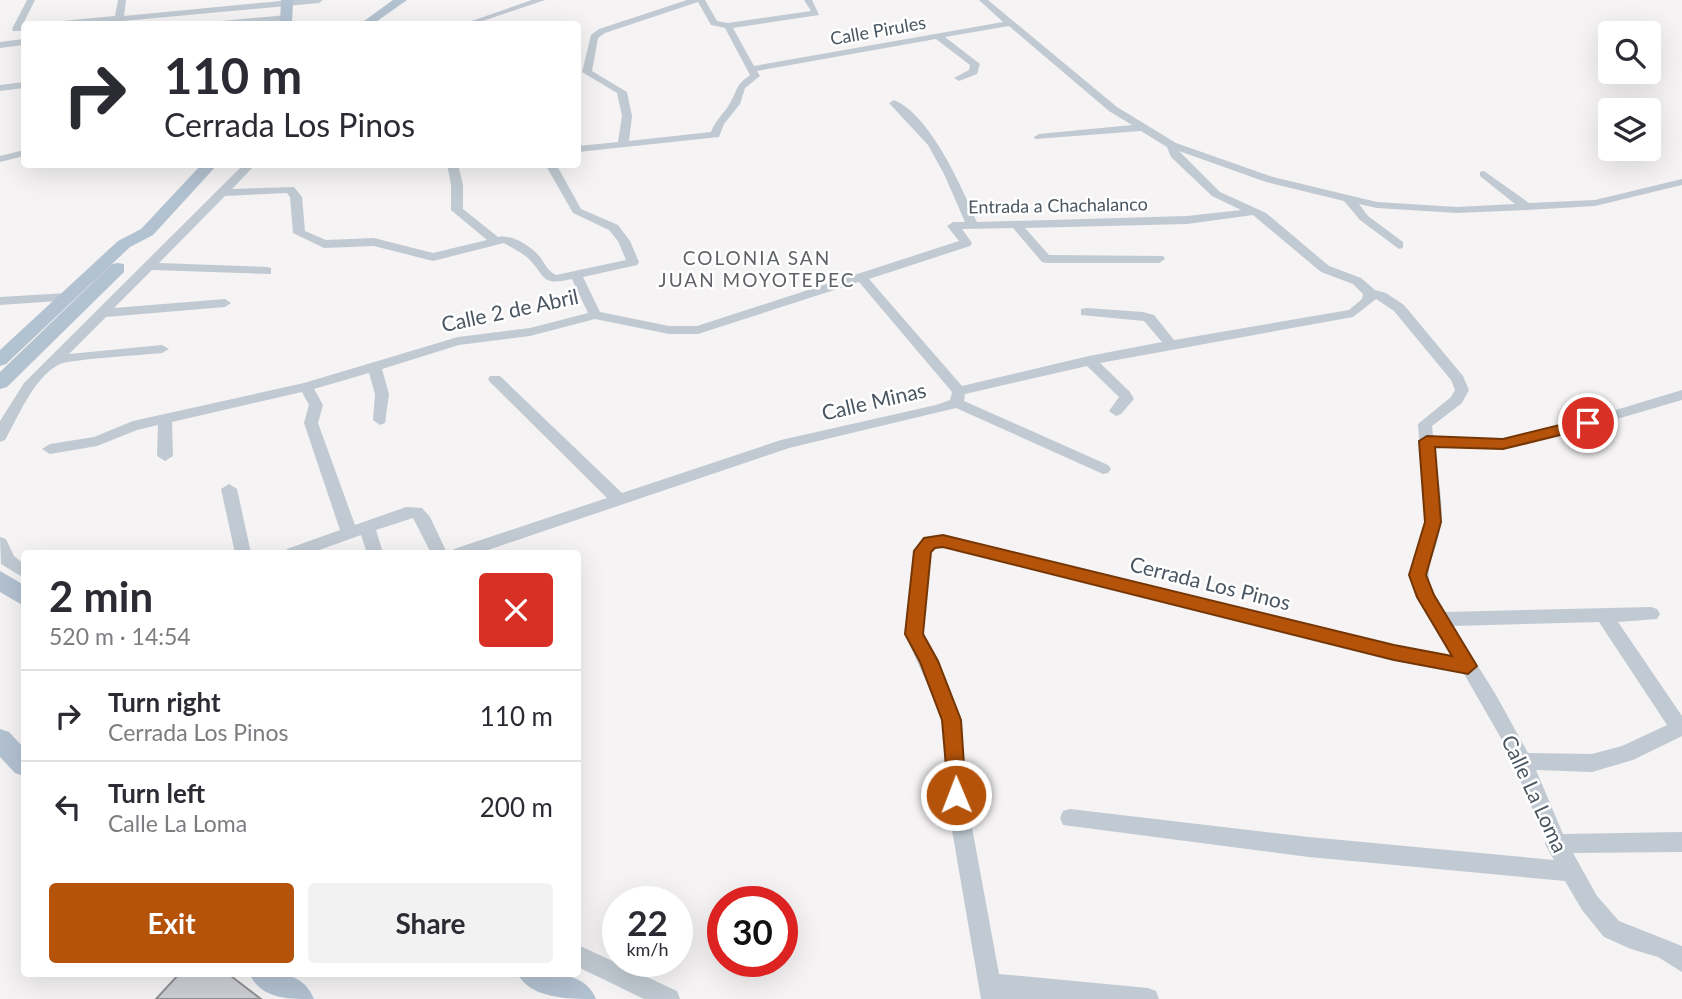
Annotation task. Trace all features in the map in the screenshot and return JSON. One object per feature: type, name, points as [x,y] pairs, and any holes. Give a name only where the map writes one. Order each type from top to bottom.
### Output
[{"type":"main road","points":[[370,21],[401,0]]},
{"type":"main road","points":[[287,1],[287,21]]},
{"type":"main road","points":[[0,360],[124,244],[147,232],[207,168]]},
{"type":"main road","points":[[0,383],[142,244],[147,232]]},
{"type":"main road","points":[[2,568],[21,592]]},
{"type":"main road","points":[[0,740],[21,762]]},
{"type":"main road","points":[[269,977],[299,999]]},
{"type":"main road","points":[[540,977],[581,999]]},
{"type":"street","points":[[1,45],[16,29],[31,0]]},
{"type":"street","points":[[118,21],[122,0]]},
{"type":"street","points":[[126,21],[287,1],[319,0]]},
{"type":"street","points":[[476,21],[541,0]]},
{"type":"street","points":[[624,146],[627,126],[622,92],[587,72],[594,37],[602,31],[695,0]]},
{"type":"street","points":[[701,0],[714,23],[728,26],[816,13],[808,0]]},
{"type":"street","points":[[983,0],[1113,109],[1172,145],[1270,180],[1406,209],[1457,211],[1595,203],[1682,182]]},
{"type":"street","name":"Calle Pirules","points":[[752,69],[1010,23]]},
{"type":"street","points":[[581,149],[715,135],[719,123],[735,104],[741,88],[755,76],[728,26]]},
{"type":"street","points":[[938,36],[975,64],[974,72],[959,78]]},
{"type":"street","points":[[1,45],[21,42]]},
{"type":"street","points":[[0,103],[5,87]]},
{"type":"street","points":[[894,103],[920,125],[945,162],[972,225]]},
{"type":"street","points":[[1039,137],[1146,127]]},
{"type":"street","name":"Calle La Loma","points":[[1172,145],[1175,156],[1216,194],[1272,222],[1325,269],[1357,281],[1370,293],[1381,296],[1399,308],[1458,379],[1462,390],[1457,400],[1425,424],[1433,522],[1418,575],[1425,597],[1522,761],[1555,844],[1604,922],[1616,933],[1671,949],[1682,961]]},
{"type":"street","points":[[0,159],[21,154]]},
{"type":"street","points":[[0,437],[12,410],[53,360],[247,168]]},
{"type":"street","points":[[454,168],[457,210],[494,240]]},
{"type":"street","points":[[223,193],[290,189],[296,197],[299,233],[324,244],[374,242],[433,257],[506,239],[533,256],[546,275],[554,279],[633,262],[626,240],[609,221],[578,211],[552,168]]},
{"type":"street","points":[[1484,174],[1527,207]]},
{"type":"street","points":[[1348,198],[1364,218],[1399,245]]},
{"type":"street","name":"Entrada a Chachalanco","points":[[862,278],[966,243],[953,226],[1187,220],[1252,212]]},
{"type":"street","points":[[1016,224],[1046,259],[1159,259]]},
{"type":"street","points":[[151,266],[267,271]]},
{"type":"street","points":[[576,275],[595,315]]},
{"type":"street","points":[[862,278],[958,397],[1103,469]]},
{"type":"street","name":"Calle 2 de Abril","points":[[50,449],[97,441],[133,426],[306,387],[458,341],[530,332],[595,315],[669,330],[698,330],[862,278]]},
{"type":"street","name":"Calle Minas","points":[[480,550],[500,547],[617,498],[786,443],[1088,360],[1170,343],[1353,313],[1368,301],[1370,293]]},
{"type":"street","points":[[0,301],[67,298]]},
{"type":"street","points":[[101,313],[225,303]]},
{"type":"street","points":[[1086,312],[1149,318],[1170,343]]},
{"type":"street","points":[[53,360],[162,349]]},
{"type":"street","points":[[1088,360],[1125,395],[1127,399],[1116,411]]},
{"type":"street","points":[[374,366],[382,394],[380,420]]},
{"type":"street","points":[[495,379],[617,498]]},
{"type":"street","points":[[306,387],[316,405],[311,423],[349,532]]},
{"type":"street","points":[[1427,441],[1503,444],[1588,423],[1682,395]]},
{"type":"street","points":[[165,419],[165,456]]},
{"type":"street","points":[[229,489],[242,550]]},
{"type":"street","points":[[301,550],[406,513],[416,512],[422,517],[438,550]]},
{"type":"street","points":[[367,528],[374,550]]},
{"type":"street","name":"Cerrada Los Pinos","points":[[991,992],[956,795],[952,720],[929,661],[914,634],[923,551],[930,542],[943,541],[1394,652],[1468,666]]},
{"type":"street","points":[[0,543],[2,568],[21,571]]},
{"type":"street","points":[[1439,619],[1651,614]]},
{"type":"street","points":[[1522,761],[1592,763],[1626,754],[1681,727],[1605,617]]},
{"type":"street","name":"Calle La Loma","points":[[1070,818],[1310,847],[1572,873]]},
{"type":"street","points":[[1555,844],[1682,842]]},
{"type":"street","points":[[581,957],[669,999]]},
{"type":"street","points":[[991,992],[1148,999]]},
{"type":"building","points":[[176,977],[232,977],[261,999],[156,999]]},
{"type":"district","name":"COLONIA SAN JUAN MOYOTEPEC","points":[[757,269]]},
{"type":"route","points":[[956,795],[952,720],[929,661],[914,634],[923,551],[930,542],[943,541],[1394,652],[1468,666],[1425,597],[1418,575],[1433,522],[1427,441],[1503,444],[1588,423]]}]
